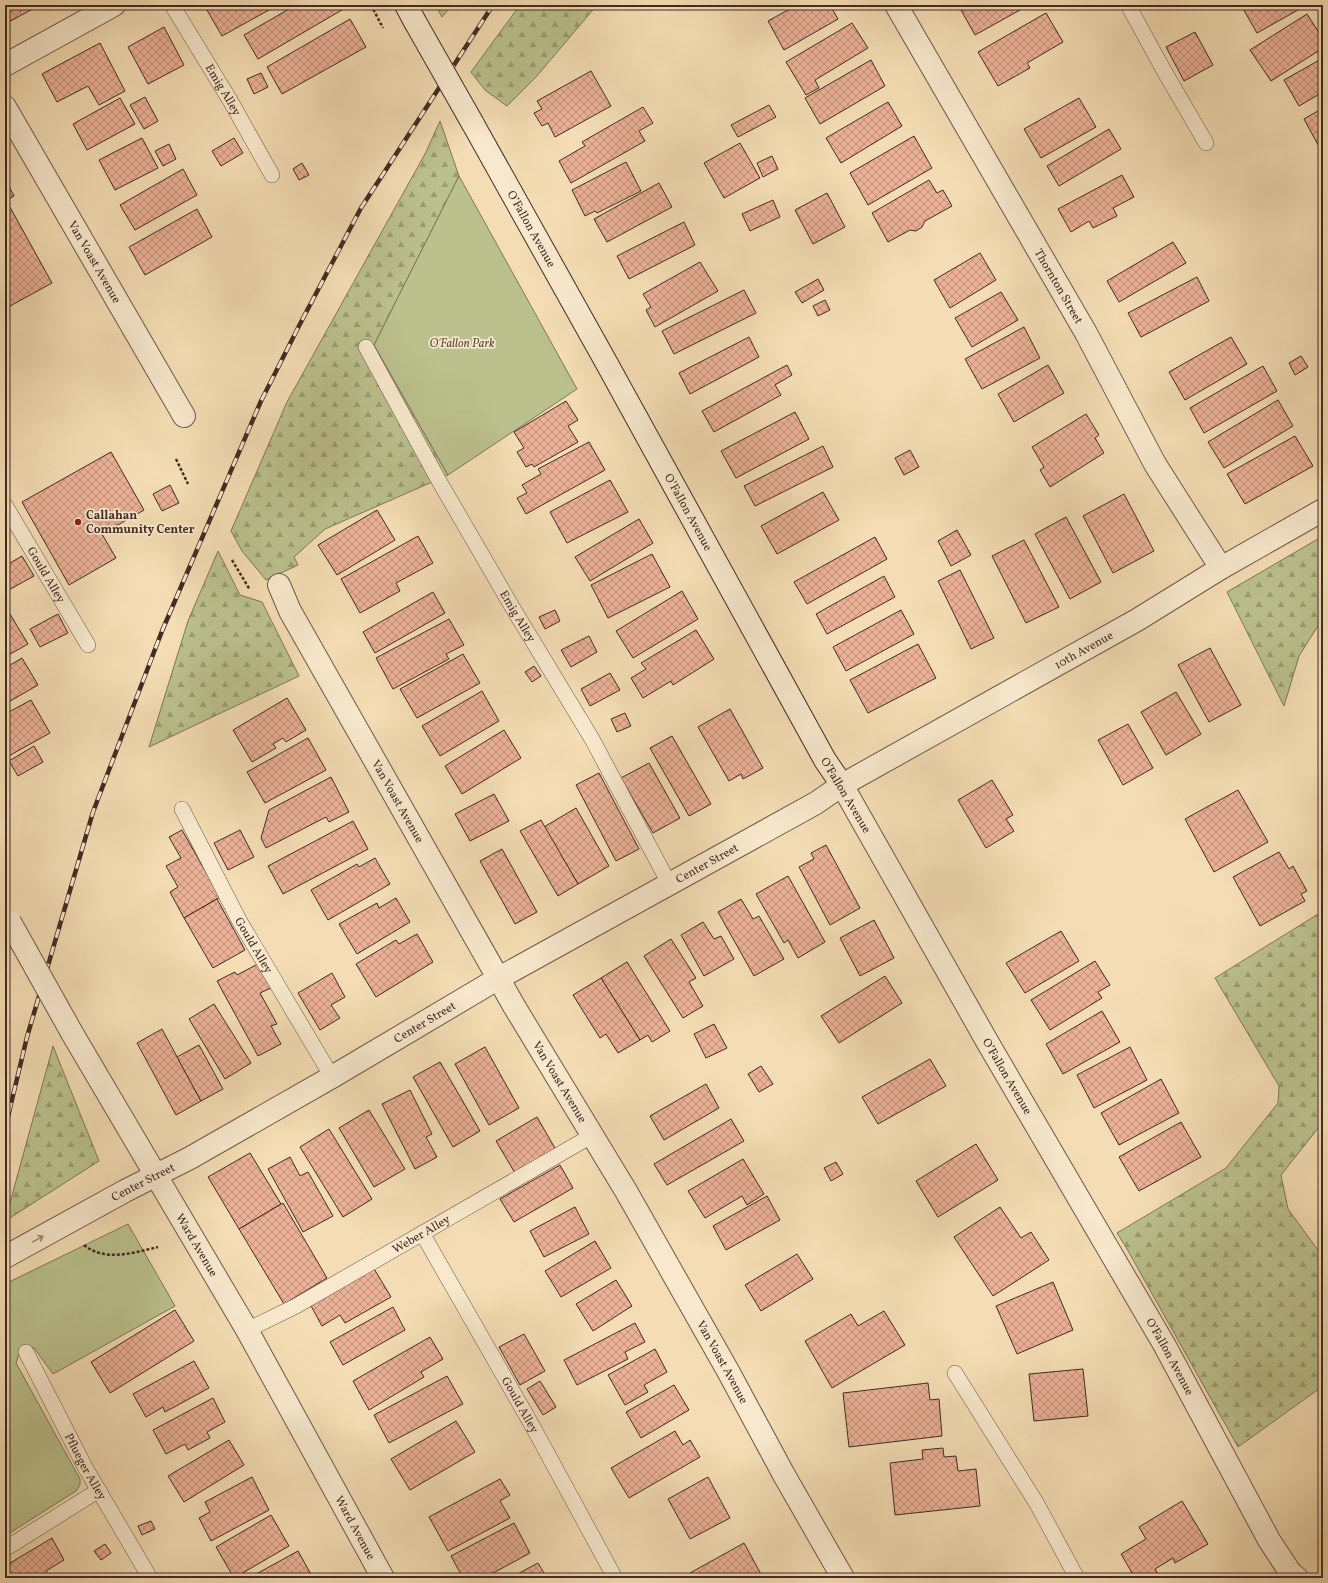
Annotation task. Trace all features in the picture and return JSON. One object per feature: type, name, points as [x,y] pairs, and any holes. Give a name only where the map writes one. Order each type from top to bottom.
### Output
[{"type":"street","points":[[5,65],[114,5]]},
{"type":"street","name":"Thornton Street","points":[[896,5],[1086,333],[1155,464],[1221,568]]},
{"type":"street","name":"O’Fallon Avenue","points":[[410,13],[606,362],[825,760],[842,785],[970,1012],[1165,1346],[1269,1540],[1290,1576]]},
{"type":"street","name":"Van Voast Avenue","points":[[5,107],[184,416]]},
{"type":"street","name":"10th Avenue","points":[[842,785],[1137,620],[1221,568],[1323,510]]},
{"type":"street","name":"Van Voast Avenue","points":[[279,585],[294,618],[514,1006],[593,1135],[724,1364],[784,1475],[844,1578]]},
{"type":"street","name":"Center Street","points":[[5,1257],[156,1174],[190,1158],[332,1077],[499,978],[670,885],[816,803],[842,785]]},
{"type":"street","name":"Ward Avenue","points":[[7,918],[72,1033],[247,1330],[383,1578]]},
{"type":"lane","name":"Emig Alley","points":[[172,5],[227,95],[272,175]]},
{"type":"lane","points":[[1128,5],[1206,143]]},
{"type":"lane","name":"Emig Alley","points":[[366,347],[443,487],[511,605],[592,739],[670,885]]},
{"type":"lane","name":"Gould Alley","points":[[5,504],[88,645]]},
{"type":"lane","name":"Gould Alley","points":[[182,809],[239,920],[332,1077]]},
{"type":"lane","name":"Weber Alley","points":[[247,1330],[296,1306],[486,1198],[593,1135]]},
{"type":"lane","name":"Gould Alley","points":[[422,1233],[533,1427],[615,1578]]},
{"type":"lane","name":"Pflueger Alley","points":[[26,1352],[77,1452],[150,1578]]},
{"type":"lane","points":[[955,1373],[1037,1504],[1077,1578]]},
{"type":"lane","points":[[5,1549],[99,1490]]},
{"type":"path","points":[[371,5],[383,28]]},
{"type":"path","points":[[176,459],[188,484]]},
{"type":"path","points":[[232,560],[252,594]]},
{"type":"path","points":[[82,1244],[92,1252],[108,1255],[126,1254],[158,1247]]},
{"type":"green space","points":[[435,5],[452,5],[442,17]]},
{"type":"green space","points":[[520,5],[597,5],[536,77],[507,106],[485,90],[471,72]]},
{"type":"green space","points":[[440,121],[459,176],[374,345],[448,475],[325,529],[294,557],[298,565],[266,580],[242,551],[231,531],[287,402],[425,154]]},
{"type":"green space","name":"O'Fallon Park","points":[[459,176],[577,389],[448,475],[374,345]]},
{"type":"green space","points":[[1323,536],[1323,618],[1299,656],[1284,706],[1227,592]]},
{"type":"green space","points":[[218,551],[240,595],[262,602],[299,676],[149,747],[188,621]]},
{"type":"green space","points":[[1323,911],[1323,1122],[1281,1175],[1288,1209],[1323,1257],[1323,1386],[1238,1447],[1117,1233],[1226,1168],[1278,1103],[1279,1086],[1215,978]]},
{"type":"green space","points":[[53,1046],[99,1161],[5,1221]]},
{"type":"green space","points":[[128,1224],[175,1306],[53,1374],[34,1348],[22,1345],[16,1363],[80,1479],[80,1485],[76,1491],[5,1536],[5,1284]]},
{"type":"building","points":[[5,5],[40,5],[5,24]]},
{"type":"building","points":[[204,5],[278,5],[222,36]]},
{"type":"building","points":[[296,5],[345,5],[347,7],[258,59],[244,35]]},
{"type":"building","points":[[797,5],[830,5],[838,19],[784,50],[768,21]]},
{"type":"building","points":[[970,5],[1029,5],[975,35],[961,10]]},
{"type":"building","points":[[1241,5],[1305,5],[1305,6],[1257,33]]},
{"type":"building","points":[[1046,13],[1063,42],[1027,63],[1030,68],[998,86],[978,52]]},
{"type":"building","points":[[1307,14],[1323,39],[1323,48],[1271,81],[1250,50]]},
{"type":"building","points":[[350,19],[366,47],[282,94],[267,67]]},
{"type":"building","points":[[852,23],[868,48],[815,80],[819,88],[806,95],[786,62]]},
{"type":"building","points":[[164,27],[184,65],[148,84],[128,47]]},
{"type":"building","points":[[1195,32],[1213,65],[1184,81],[1166,47]]},
{"type":"building","points":[[100,43],[125,91],[99,105],[88,86],[57,102],[42,74]]},
{"type":"building","points":[[1323,58],[1323,92],[1299,106],[1284,80]]},
{"type":"building","points":[[871,60],[885,86],[820,124],[805,98]]},
{"type":"building","points":[[591,71],[611,106],[555,137],[548,123],[542,126],[534,113],[542,109],[537,101]]},
{"type":"building","points":[[261,73],[268,87],[254,94],[247,79]]},
{"type":"building","points":[[145,97],[158,121],[144,129],[130,105]]},
{"type":"building","points":[[120,98],[135,124],[87,150],[73,124]]},
{"type":"building","points":[[1079,98],[1096,127],[1041,158],[1024,129]]},
{"type":"building","points":[[888,102],[902,126],[841,163],[826,138]]},
{"type":"building","points":[[769,105],[776,117],[738,137],[731,125]]},
{"type":"building","points":[[643,107],[653,123],[639,131],[645,141],[571,183],[559,161],[585,146],[582,142]]},
{"type":"building","points":[[1323,108],[1323,154],[1304,119]]},
{"type":"building","points":[[1109,129],[1121,149],[1059,186],[1047,166]]},
{"type":"building","points":[[914,136],[932,168],[868,205],[850,173]]},
{"type":"building","points":[[142,138],[158,168],[115,190],[99,160]]},
{"type":"building","points":[[234,138],[243,153],[221,166],[212,151]]},
{"type":"building","points":[[740,143],[760,178],[724,198],[704,163]]},
{"type":"building","points":[[169,144],[176,159],[163,166],[155,151]]},
{"type":"building","points":[[772,156],[778,169],[763,177],[757,163]]},
{"type":"building","points":[[626,162],[641,191],[597,213],[595,211],[585,216],[572,190]]},
{"type":"building","points":[[302,163],[309,175],[299,180],[293,169]]},
{"type":"building","points":[[183,169],[197,195],[135,230],[120,205]]},
{"type":"building","points":[[1122,175],[1134,197],[1113,208],[1117,216],[1093,228],[1089,221],[1071,232],[1058,209]]},
{"type":"building","points":[[5,179],[14,196],[5,201]]},
{"type":"building","points":[[929,180],[937,193],[943,190],[952,206],[925,221],[922,227],[916,231],[910,230],[888,242],[872,213]]},
{"type":"building","points":[[659,183],[672,207],[607,242],[594,219]]},
{"type":"building","points":[[827,193],[845,227],[813,244],[795,210]]},
{"type":"building","points":[[6,200],[52,283],[10,306],[7,301],[5,301]]},
{"type":"building","points":[[773,200],[780,217],[750,231],[742,214]]},
{"type":"building","points":[[197,209],[212,237],[145,275],[129,247]]},
{"type":"building","points":[[684,222],[695,245],[629,279],[617,256]]},
{"type":"building","points":[[1173,242],[1186,263],[1119,302],[1107,281]]},
{"type":"building","points":[[980,253],[996,280],[950,308],[934,280]]},
{"type":"building","points":[[700,262],[718,291],[655,327],[646,310],[651,307],[643,294]]},
{"type":"building","points":[[1197,277],[1209,301],[1141,337],[1128,313]]},
{"type":"building","points":[[818,279],[824,290],[802,303],[795,292]]},
{"type":"building","points":[[744,290],[756,313],[674,354],[662,331]]},
{"type":"building","points":[[1001,292],[1018,320],[972,347],[955,318]]},
{"type":"building","points":[[825,300],[830,310],[818,316],[813,306]]},
{"type":"building","points":[[1024,327],[1040,358],[982,389],[965,359]]},
{"type":"building","points":[[749,337],[759,357],[690,394],[679,373]]},
{"type":"building","points":[[1231,337],[1247,364],[1185,400],[1169,372]]},
{"type":"building","points":[[1301,356],[1308,367],[1295,375],[1289,363]]},
{"type":"building","points":[[787,365],[792,375],[775,385],[781,395],[714,432],[702,411]]},
{"type":"building","points":[[1048,365],[1064,393],[1014,422],[998,394]]},
{"type":"building","points":[[1263,366],[1277,391],[1204,433],[1190,408]]},
{"type":"building","points":[[1278,400],[1293,426],[1224,468],[1208,442]]},
{"type":"building","points":[[566,401],[578,420],[568,426],[578,442],[534,467],[532,464],[526,467],[517,452],[524,448],[514,432]]},
{"type":"building","points":[[795,412],[809,439],[736,478],[721,451]]},
{"type":"building","points":[[1086,414],[1099,435],[1095,438],[1104,453],[1050,487],[1040,470],[1044,467],[1032,447]]},
{"type":"building","points":[[1295,436],[1313,466],[1245,504],[1227,474]]},
{"type":"building","points":[[589,442],[605,470],[526,514],[517,498],[527,493],[522,485],[541,474],[538,469]]},
{"type":"building","points":[[823,446],[833,467],[755,506],[744,486]]},
{"type":"building","points":[[910,450],[919,467],[904,475],[895,458]]},
{"type":"building","name":"Callahan Community Center","points":[[111,452],[144,510],[102,534],[116,558],[69,585],[22,502]]},
{"type":"building","points":[[610,480],[628,512],[567,543],[550,512]]},
{"type":"building","points":[[170,485],[179,503],[162,511],[153,494]]},
{"type":"building","points":[[823,492],[839,520],[777,554],[761,526]]},
{"type":"building","points":[[1124,494],[1154,551],[1113,573],[1083,516]]},
{"type":"building","points":[[377,510],[395,540],[337,575],[318,545]]},
{"type":"building","points":[[1066,517],[1101,582],[1070,599],[1035,534]]},
{"type":"building","points":[[639,519],[653,543],[590,581],[575,557]]},
{"type":"building","points":[[957,530],[971,555],[951,566],[938,541]]},
{"type":"building","points":[[418,536],[433,563],[396,583],[400,591],[360,613],[341,579]]},
{"type":"building","points":[[875,537],[887,559],[807,604],[794,582]]},
{"type":"building","points":[[1024,540],[1059,607],[1026,623],[992,556]]},
{"type":"building","points":[[652,554],[670,587],[608,618],[591,585]]},
{"type":"building","points":[[22,556],[34,576],[5,592],[5,566]]},
{"type":"building","points":[[960,570],[994,638],[971,649],[938,581]]},
{"type":"building","points":[[884,576],[895,597],[827,634],[816,614]]},
{"type":"building","points":[[682,591],[698,619],[633,658],[616,631]]},
{"type":"building","points":[[433,592],[445,613],[375,653],[363,632]]},
{"type":"building","points":[[555,610],[560,621],[545,629],[539,617]]},
{"type":"building","points":[[901,610],[914,634],[846,671],[833,647]]},
{"type":"building","points":[[10,614],[28,644],[5,657],[5,617]]},
{"type":"building","points":[[58,614],[68,633],[40,647],[30,629]]},
{"type":"building","points":[[449,619],[464,645],[446,654],[449,659],[393,689],[376,658]]},
{"type":"building","points":[[696,630],[714,659],[673,685],[671,681],[643,698],[631,678],[646,669],[641,663]]},
{"type":"building","points":[[589,636],[597,652],[571,667],[561,650]]},
{"type":"building","points":[[918,644],[936,678],[868,713],[850,680]]},
{"type":"building","points":[[1210,648],[1241,705],[1209,722],[1178,665]]},
{"type":"building","points":[[463,654],[480,683],[417,718],[400,689]]},
{"type":"building","points":[[22,658],[38,685],[5,704],[5,668]]},
{"type":"building","points":[[534,666],[541,676],[532,682],[525,672]]},
{"type":"building","points":[[610,673],[620,690],[590,706],[581,689]]},
{"type":"building","points":[[482,691],[499,721],[440,756],[422,726]]},
{"type":"building","points":[[1176,692],[1201,734],[1166,755],[1141,712]]},
{"type":"building","points":[[287,698],[306,730],[286,742],[283,738],[273,744],[276,748],[252,762],[233,730]]},
{"type":"building","points":[[31,700],[50,733],[5,758],[5,714]]},
{"type":"building","points":[[730,709],[763,768],[743,779],[741,774],[729,781],[698,727]]},
{"type":"building","points":[[625,713],[631,726],[617,732],[611,719]]},
{"type":"building","points":[[1128,724],[1153,768],[1123,785],[1098,740]]},
{"type":"building","points":[[504,730],[521,758],[462,794],[445,766]]},
{"type":"building","points":[[672,736],[711,804],[689,816],[650,748]]},
{"type":"building","points":[[308,738],[326,770],[265,803],[247,772]]},
{"type":"building","points":[[34,746],[43,762],[18,776],[9,761]]},
{"type":"building","points":[[649,763],[680,818],[653,833],[621,778]]},
{"type":"building","points":[[599,773],[639,849],[616,861],[576,785]]},
{"type":"building","points":[[331,777],[349,812],[329,822],[326,817],[266,848],[261,838],[269,810]]},
{"type":"building","points":[[992,780],[1013,815],[1006,819],[1014,831],[986,848],[958,800]]},
{"type":"building","points":[[1238,790],[1268,842],[1214,872],[1185,819]]},
{"type":"building","points":[[494,794],[509,821],[470,841],[455,814]]},
{"type":"building","points":[[576,808],[609,866],[578,884],[544,827]]},
{"type":"building","points":[[541,820],[578,884],[558,896],[520,831]]},
{"type":"building","points":[[353,821],[368,849],[283,894],[268,866]]},
{"type":"building","points":[[182,830],[220,897],[184,918],[170,892],[178,887],[166,866],[181,858],[169,837]]},
{"type":"building","points":[[240,830],[254,857],[228,870],[214,843]]},
{"type":"building","points":[[826,845],[860,908],[830,925],[799,867],[814,859],[811,853]]},
{"type":"building","points":[[502,849],[537,912],[515,924],[480,861]]},
{"type":"building","points":[[1279,852],[1289,869],[1293,866],[1307,891],[1301,894],[1305,901],[1260,926],[1233,877]]},
{"type":"building","points":[[375,858],[390,884],[328,920],[311,890],[357,864],[359,867]]},
{"type":"building","points":[[788,876],[825,942],[798,958],[788,940],[784,943],[756,894]]},
{"type":"building","points":[[396,898],[410,922],[357,954],[339,924],[377,903],[379,908]]},
{"type":"building","points":[[217,899],[245,950],[213,968],[184,918]]},
{"type":"building","points":[[741,899],[753,919],[759,916],[784,959],[754,976],[718,912]]},
{"type":"building","points":[[874,920],[894,958],[860,976],[840,938]]},
{"type":"building","points":[[703,922],[714,939],[721,936],[734,959],[704,976],[681,935]]},
{"type":"building","points":[[1061,931],[1079,961],[1025,993],[1006,963]]},
{"type":"building","points":[[417,934],[433,962],[376,997],[356,964],[396,940],[399,944]]},
{"type":"building","points":[[671,939],[696,978],[689,982],[703,1006],[683,1018],[644,956]]},
{"type":"building","points":[[1095,961],[1110,985],[1098,992],[1102,998],[1050,1030],[1031,1000]]},
{"type":"building","points":[[627,962],[670,1031],[652,1042],[648,1035],[640,1040],[601,978]]},
{"type":"building","points":[[258,964],[271,988],[260,993],[277,1024],[271,1026],[281,1044],[258,1056],[217,981],[235,972],[237,975]]},
{"type":"building","points":[[332,973],[345,997],[331,1005],[340,1018],[320,1030],[298,993]]},
{"type":"building","points":[[885,976],[902,1003],[839,1043],[821,1016]]},
{"type":"building","points":[[601,978],[640,1040],[618,1053],[606,1034],[600,1038],[573,995]]},
{"type":"building","points":[[214,1004],[251,1063],[225,1079],[189,1019]]},
{"type":"building","points":[[1102,1011],[1120,1042],[1063,1074],[1046,1044]]},
{"type":"building","points":[[714,1024],[727,1048],[706,1058],[694,1034]]},
{"type":"building","points":[[162,1029],[201,1101],[176,1115],[137,1043]]},
{"type":"building","points":[[199,1045],[223,1089],[201,1101],[177,1057]]},
{"type":"building","points":[[485,1047],[519,1108],[489,1125],[455,1064]]},
{"type":"building","points":[[1130,1047],[1147,1080],[1094,1108],[1077,1075]]},
{"type":"building","points":[[930,1059],[946,1086],[878,1124],[862,1097]]},
{"type":"building","points":[[440,1062],[480,1131],[453,1147],[413,1077]]},
{"type":"building","points":[[761,1066],[773,1084],[759,1092],[748,1074]]},
{"type":"building","points":[[1161,1079],[1179,1113],[1119,1145],[1101,1113]]},
{"type":"building","points":[[706,1084],[719,1108],[664,1140],[650,1116]]},
{"type":"building","points":[[410,1090],[432,1134],[426,1137],[437,1157],[415,1169],[382,1104]]},
{"type":"building","points":[[369,1110],[405,1169],[374,1187],[339,1128]]},
{"type":"building","points":[[537,1117],[556,1150],[515,1173],[496,1141]]},
{"type":"building","points":[[731,1119],[744,1141],[667,1185],[654,1164]]},
{"type":"building","points":[[1181,1122],[1201,1157],[1139,1191],[1119,1157]]},
{"type":"building","points":[[329,1129],[372,1199],[343,1217],[300,1147]]},
{"type":"building","points":[[976,1144],[998,1180],[938,1217],[916,1181]]},
{"type":"building","points":[[250,1153],[281,1204],[239,1229],[208,1177]]},
{"type":"building","points":[[290,1157],[300,1176],[308,1172],[333,1216],[303,1232],[268,1169]]},
{"type":"building","points":[[743,1159],[764,1194],[747,1205],[742,1196],[705,1218],[688,1191]]},
{"type":"building","points":[[836,1162],[843,1174],[831,1181],[824,1168]]},
{"type":"building","points":[[560,1165],[573,1188],[514,1222],[500,1199]]},
{"type":"building","points":[[767,1196],[780,1220],[726,1250],[713,1226]]},
{"type":"building","points":[[283,1203],[327,1278],[284,1304],[239,1229]]},
{"type":"building","points":[[575,1207],[589,1234],[544,1257],[530,1231]]},
{"type":"building","points":[[1000,1207],[1021,1238],[1031,1232],[1049,1260],[993,1296],[954,1237]]},
{"type":"building","points":[[595,1241],[611,1268],[561,1297],[545,1271]]},
{"type":"building","points":[[797,1254],[813,1279],[761,1311],[745,1285]]},
{"type":"building","points":[[373,1267],[391,1297],[345,1323],[340,1315],[322,1326],[310,1304]]},
{"type":"building","points":[[616,1280],[632,1306],[593,1331],[576,1304]]},
{"type":"building","points":[[1053,1282],[1073,1330],[1017,1354],[996,1306]]},
{"type":"building","points":[[393,1307],[405,1330],[343,1365],[330,1342]]},
{"type":"building","points":[[175,1310],[194,1341],[110,1393],[91,1362]]},
{"type":"building","points":[[884,1311],[905,1345],[832,1388],[805,1341],[851,1314],[858,1326]]},
{"type":"building","points":[[635,1323],[645,1342],[625,1352],[628,1359],[577,1385],[564,1360]]},
{"type":"building","points":[[524,1334],[545,1371],[520,1385],[499,1347]]},
{"type":"building","points":[[430,1337],[443,1359],[421,1372],[424,1377],[369,1410],[353,1381]]},
{"type":"building","points":[[655,1349],[667,1372],[644,1385],[648,1392],[625,1405],[608,1375]]},
{"type":"building","points":[[194,1361],[209,1388],[165,1412],[163,1407],[146,1417],[133,1394]]},
{"type":"building","points":[[1083,1369],[1088,1416],[1034,1421],[1029,1374]]},
{"type":"building","points":[[447,1376],[463,1404],[389,1443],[374,1415]]},
{"type":"building","points":[[540,1381],[556,1407],[543,1415],[527,1389]]},
{"type":"building","points":[[928,1383],[930,1400],[939,1399],[942,1436],[849,1447],[843,1393]]},
{"type":"building","points":[[674,1385],[689,1410],[641,1438],[626,1412]]},
{"type":"building","points":[[213,1398],[225,1422],[207,1432],[210,1438],[188,1450],[185,1444],[166,1454],[153,1430]]},
{"type":"building","points":[[456,1421],[475,1452],[410,1490],[391,1459]]},
{"type":"building","points":[[675,1431],[683,1445],[690,1440],[700,1457],[629,1498],[611,1468]]},
{"type":"building","points":[[229,1440],[244,1465],[184,1502],[168,1476]]},
{"type":"building","points":[[943,1448],[944,1457],[956,1456],[958,1471],[976,1469],[980,1506],[895,1515],[890,1463],[923,1459],[922,1450]]},
{"type":"building","points":[[252,1477],[269,1510],[211,1541],[199,1518],[210,1512],[205,1502]]},
{"type":"building","points":[[708,1477],[730,1518],[690,1539],[668,1499]]},
{"type":"building","points":[[500,1479],[510,1495],[500,1501],[510,1518],[448,1551],[429,1517]]},
{"type":"building","points":[[1182,1501],[1208,1544],[1175,1563],[1173,1558],[1155,1569],[1158,1574],[1152,1578],[1135,1578],[1121,1554],[1146,1539],[1139,1527]]},
{"type":"building","points":[[271,1515],[289,1546],[234,1578],[216,1547]]},
{"type":"building","points":[[151,1521],[155,1529],[142,1535],[138,1526]]},
{"type":"building","points":[[514,1523],[530,1553],[484,1578],[463,1578],[451,1556]]},
{"type":"building","points":[[52,1538],[64,1560],[46,1571],[50,1578],[5,1578],[5,1566]]},
{"type":"building","points":[[744,1543],[762,1576],[758,1578],[681,1578]]},
{"type":"building","points":[[105,1544],[111,1553],[101,1560],[94,1551]]},
{"type":"building","points":[[298,1551],[313,1578],[249,1578]]},
{"type":"building","points":[[538,1563],[547,1578],[510,1578]]},
{"type":"railway","points":[[5,1129],[27,1037],[93,812],[162,631],[261,401],[361,208],[493,5]]},
{"type":"place","name":"Callahan Community Center","points":[[78,522]]}]
